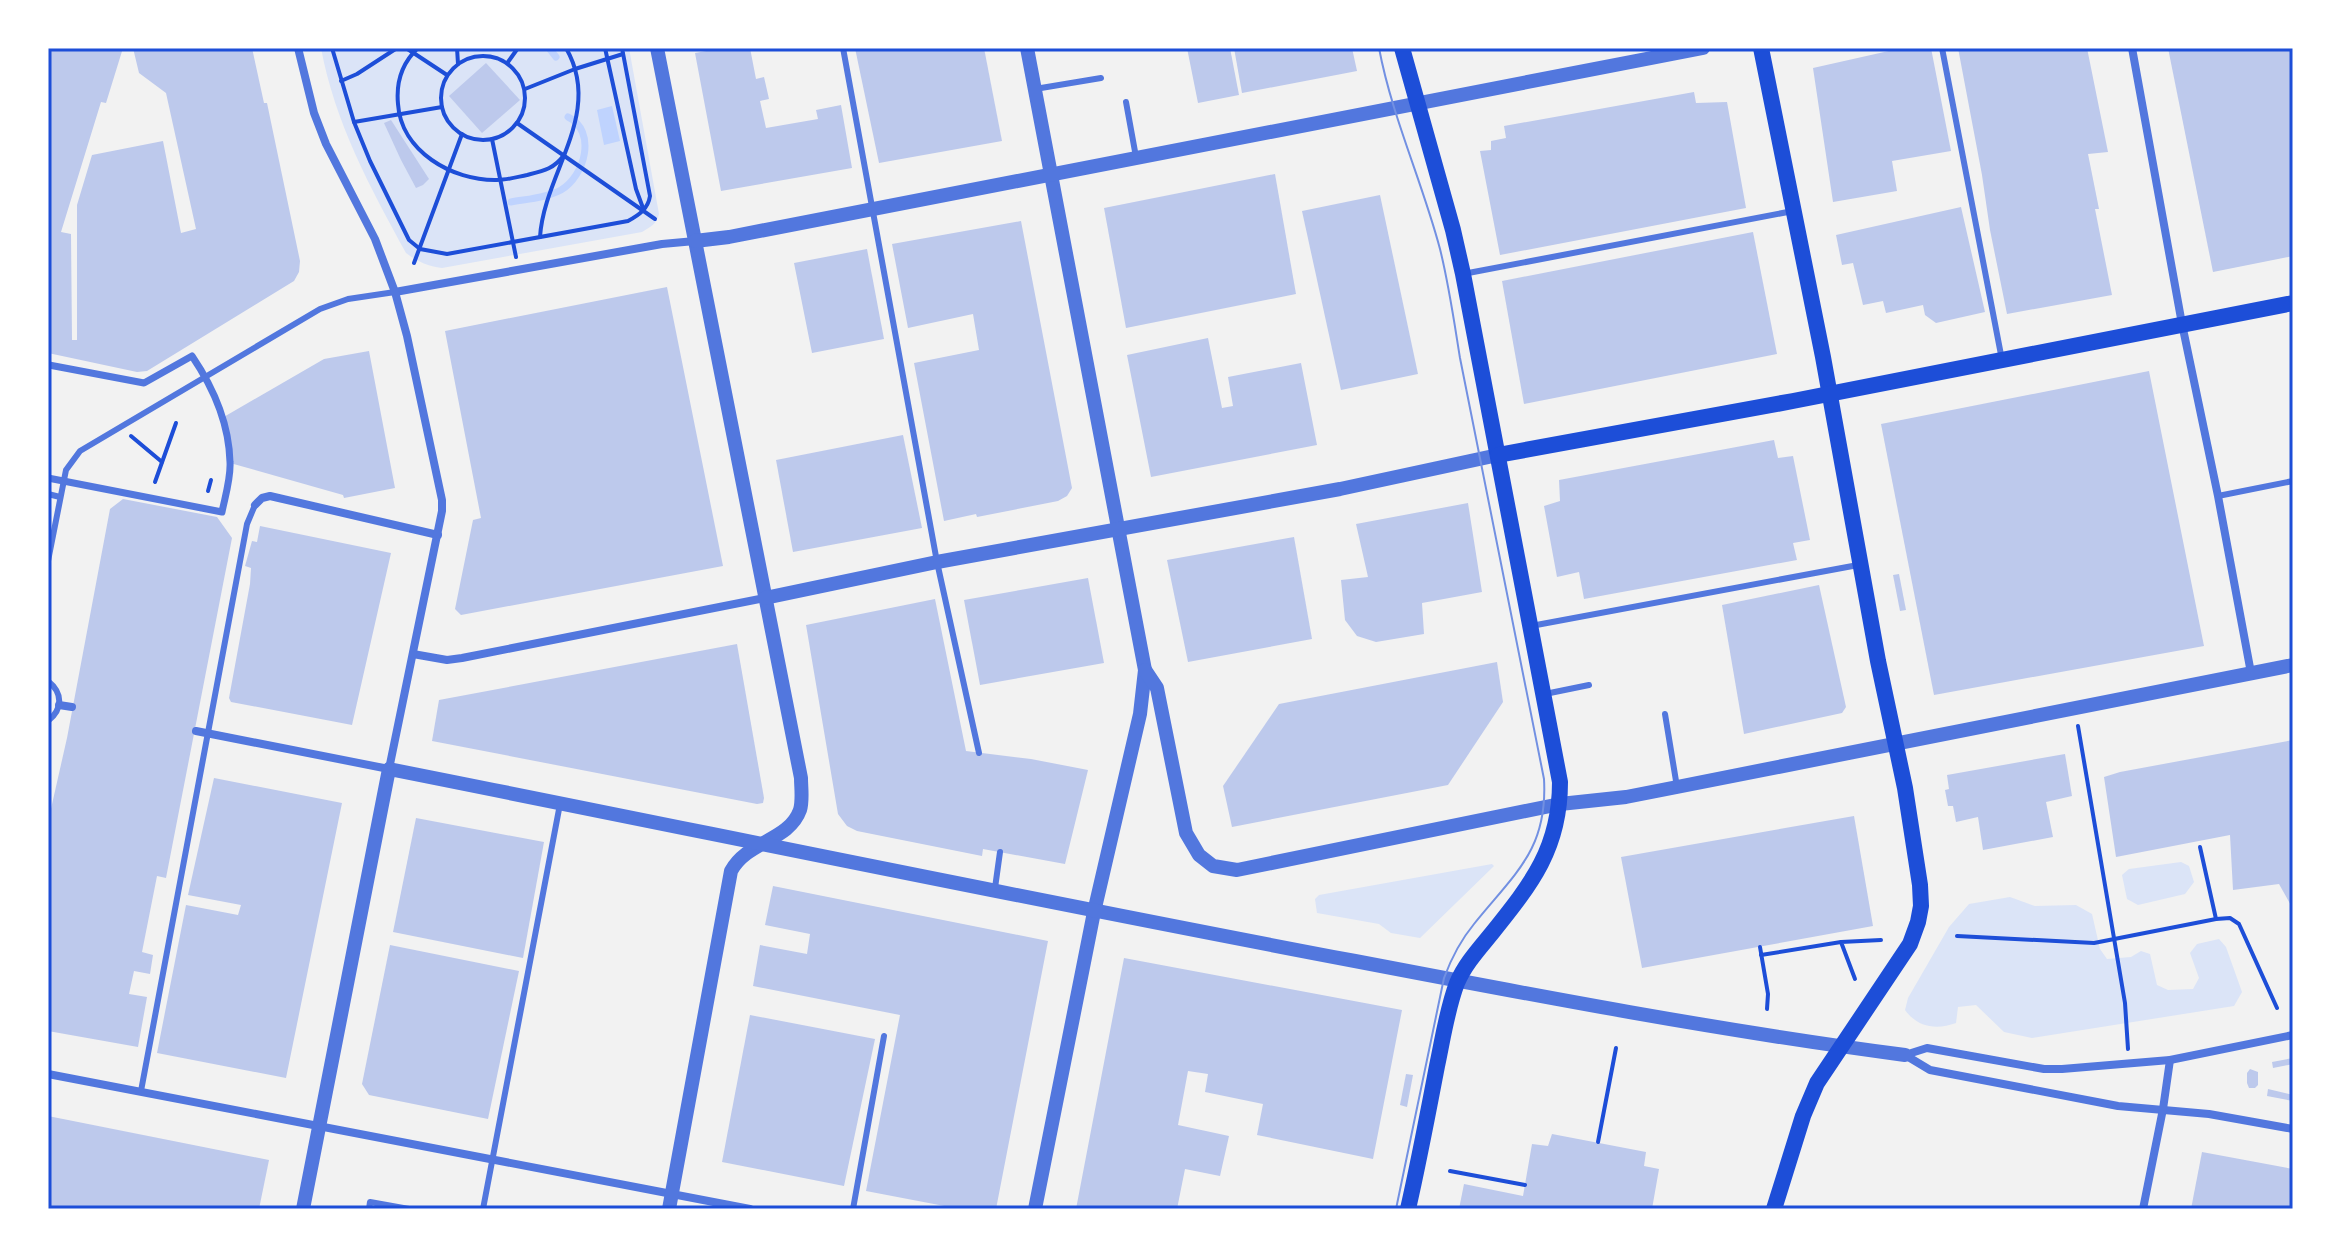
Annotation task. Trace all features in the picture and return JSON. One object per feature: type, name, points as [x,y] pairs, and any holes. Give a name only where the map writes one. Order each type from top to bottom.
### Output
[{"type":"main road","points":[[1402,48],[1463,274],[1560,782],[1556,832],[1543,862],[1519,900],[1470,960],[1458,980],[1448,1014],[1408,1209]]},
{"type":"main road","points":[[1761,48],[1896,744],[1921,906],[1910,944],[1817,1083],[1803,1116],[1774,1209]]},
{"type":"main road","points":[[1498,455],[1830,394],[2293,303]]},
{"type":"street","points":[[298,48],[314,113],[326,144],[375,239],[395,292],[442,500],[438,535],[303,1209]]},
{"type":"street","points":[[657,48],[801,778],[801,804],[791,823],[743,854],[731,871],[671,1202]]},
{"type":"street","points":[[1027,48],[1145,670],[1140,714],[1094,912],[1035,1209]]},
{"type":"street","points":[[395,292],[662,244],[729,237],[1703,48]]},
{"type":"street","points":[[2132,48],[2182,324],[2251,673]]},
{"type":"street","points":[[48,367],[144,383],[192,356],[214,393],[230,463],[222,512],[48,478]]},
{"type":"street","points":[[413,654],[447,660],[462,658],[937,562],[1340,489],[1498,455]]},
{"type":"street","points":[[255,505],[262,498],[270,496],[438,535]]},
{"type":"street","points":[[1145,670],[1157,688],[1186,833],[1199,855],[1213,866],[1237,870],[1560,804],[1626,797],[2293,665]]},
{"type":"street","points":[[59,705],[72,707]]},
{"type":"street","points":[[196,731],[764,843],[1094,912],[1635,1014],[1905,1055],[1930,1070],[2118,1106],[2209,1114],[2293,1129]]},
{"type":"street","points":[[1905,1055],[1927,1048],[2044,1069],[2062,1069],[2170,1060],[2293,1035]]},
{"type":"street","points":[[2143,1209],[2170,1060]]},
{"type":"street","points":[[48,1074],[492,1159],[671,1202],[750,1209]]},
{"type":"lane","points":[[843,48],[937,562],[979,753]]},
{"type":"lane","points":[[1942,48],[2002,360]]},
{"type":"lane","points":[[1035,89],[1101,78]]},
{"type":"lane","points":[[1126,102],[1136,157]]},
{"type":"lane","points":[[1463,274],[1793,211]]},
{"type":"lane","points":[[48,561],[63,481],[69,464],[80,451],[320,309],[348,299],[395,292]]},
{"type":"lane","points":[[2218,496],[2293,481]]},
{"type":"lane","points":[[48,494],[60,497]]},
{"type":"lane","points":[[141,1091],[247,524],[255,505]]},
{"type":"lane","points":[[1531,626],[1861,565]]},
{"type":"lane","points":[[48,681],[56,689],[59,705],[48,721]]},
{"type":"lane","points":[[1544,694],[1589,685]]},
{"type":"lane","points":[[1665,714],[1677,787]]},
{"type":"lane","points":[[483,1209],[561,803]]},
{"type":"lane","points":[[995,891],[1000,852]]},
{"type":"lane","points":[[853,1209],[884,1036]]},
{"type":"lane","points":[[369,1209],[370,1202],[409,1209]]},
{"type":"path","points":[[332,48],[354,122],[370,161],[409,240],[420,249],[447,254],[628,221],[649,203],[622,51],[525,89]]},
{"type":"path","points":[[341,81],[397,48]]},
{"type":"path","points":[[406,48],[447,75]]},
{"type":"path","points":[[418,48],[404,67],[399,81],[399,115],[409,140],[432,160],[448,169],[477,178],[500,180],[546,171],[564,155]]},
{"type":"path","points":[[457,48],[458,64]]},
{"type":"path","points":[[491,48],[492,56]]},
{"type":"path","points":[[507,63],[518,48]]},
{"type":"path","points":[[540,238],[543,212],[578,112],[575,69],[566,48]]},
{"type":"path","points":[[605,48],[636,189],[644,210]]},
{"type":"path","points":[[492,56],[515,70],[525,89],[525,101],[517,123],[506,133],[492,139],[472,138],[453,127],[442,107],[443,85],[447,75],[458,64],[469,58],[492,56]]},
{"type":"path","points":[[354,122],[442,107]]},
{"type":"path","points":[[517,123],[655,219]]},
{"type":"path","points":[[414,263],[462,134]]},
{"type":"path","points":[[492,139],[519,271]]},
{"type":"path","points":[[155,482],[176,423]]},
{"type":"path","points":[[131,436],[162,462]]},
{"type":"path","points":[[2075,707],[2125,1003],[2128,1041]]},
{"type":"path","points":[[2200,847],[2216,919]]},
{"type":"path","points":[[1957,936],[2094,943],[2230,918],[2239,924],[2277,1008]]},
{"type":"path","points":[[1761,955],[1841,942],[1881,940]]},
{"type":"path","points":[[1841,942],[1855,979]]},
{"type":"path","points":[[1760,947],[1768,994],[1767,1009]]},
{"type":"path","points":[[1598,1142],[1616,1048]]},
{"type":"path","points":[[1450,1171],[1525,1185]]},
{"type":"shaded area","points":[[321,48],[629,48],[659,214],[657,220],[642,232],[442,268],[419,261],[406,253],[355,154],[335,102]]},
{"type":"shaded area","points":[[2181,862],[2189,866],[2194,882],[2185,894],[2138,905],[2127,899],[2122,875],[2129,869]]},
{"type":"shaded area","points":[[1494,866],[1420,938],[1391,933],[1379,924],[1317,913],[1315,899],[1319,895]]},
{"type":"shaded area","points":[[2010,897],[2035,906],[2076,905],[2092,914],[2100,949],[2107,959],[2131,957],[2141,951],[2150,954],[2157,985],[2168,990],[2193,989],[2199,978],[2190,953],[2197,944],[2219,939],[2226,947],[2242,992],[2234,1006],[2032,1038],[2004,1032],[1976,1005],[1958,1007],[1956,1023],[1949,1025],[1935,1027],[1916,1021],[1905,1010],[1908,998],[1949,927],[1969,904]]},
{"type":"water","points":[[612,106],[620,141],[604,145],[597,110]]},
{"type":"building","points":[[48,48],[123,48],[106,103],[101,102],[61,232],[71,234],[72,340],[77,340],[77,205],[92,155],[163,141],[181,233],[196,229],[166,93],[139,73],[133,48],[252,48],[264,103],[267,103],[300,261],[294,281],[147,371],[137,372],[48,353]]},
{"type":"building","points":[[723,48],[750,48],[756,79],[764,77],[769,99],[760,101],[766,128],[818,119],[816,110],[841,105],[852,168],[721,191],[695,53]]},
{"type":"building","points":[[855,48],[984,48],[1002,141],[879,163]]},
{"type":"building","points":[[1187,48],[1230,48],[1239,95],[1198,103]]},
{"type":"building","points":[[1234,48],[1352,48],[1357,71],[1242,93]]},
{"type":"building","points":[[1902,48],[1931,48],[1951,151],[1892,161],[1897,191],[1833,202],[1813,68]]},
{"type":"building","points":[[1958,48],[2087,48],[2108,152],[2088,154],[2112,295],[2007,314]]},
{"type":"building","points":[[2168,48],[2293,48],[2293,256],[2213,272]]},
{"type":"building","points":[[486,63],[520,100],[482,133],[449,96]]},
{"type":"building","points":[[1694,92],[1696,103],[1727,102],[1746,208],[1500,255],[1480,151],[1491,150],[1491,141],[1506,138],[1504,126]]},
{"type":"building","points":[[391,120],[429,179],[416,188],[384,123]]},
{"type":"building","points":[[1275,174],[1296,294],[1126,328],[1104,208]]},
{"type":"building","points":[[1380,195],[1418,374],[1341,390],[1302,211]]},
{"type":"building","points":[[1961,207],[1985,312],[1936,323],[1925,315],[1923,305],[1886,313],[1883,301],[1863,305],[1853,263],[1842,265],[1836,235]]},
{"type":"building","points":[[1021,221],[1072,488],[1067,496],[1058,501],[944,521],[914,363],[979,350],[973,314],[908,328],[892,244]]},
{"type":"building","points":[[1753,232],[1777,354],[1524,404],[1502,281]]},
{"type":"building","points":[[867,249],[884,339],[812,353],[794,263]]},
{"type":"building","points":[[667,287],[723,566],[461,615],[455,609],[473,520],[481,518],[445,331]]},
{"type":"building","points":[[1208,338],[1222,408],[1233,406],[1228,377],[1301,363],[1317,445],[1151,477],[1127,355]]},
{"type":"building","points":[[369,351],[395,488],[344,498],[343,495],[230,463],[222,418],[324,359]]},
{"type":"building","points":[[2149,371],[2204,646],[1934,695],[1881,424]]},
{"type":"building","points":[[903,435],[922,528],[793,552],[776,460]]},
{"type":"building","points":[[1774,440],[1778,458],[1793,456],[1810,540],[1793,543],[1797,560],[1584,599],[1579,572],[1557,577],[1544,506],[1560,501],[1559,480]]},
{"type":"building","points":[[123,499],[217,517],[232,538],[166,878],[157,876],[142,952],[153,955],[150,974],[134,971],[129,994],[147,997],[138,1047],[48,1031],[48,822],[110,509]]},
{"type":"building","points":[[1468,503],[1482,592],[1422,603],[1424,634],[1376,642],[1357,636],[1345,620],[1341,580],[1368,577],[1356,524]]},
{"type":"building","points":[[260,526],[391,553],[352,725],[231,702],[229,698],[250,584],[251,568],[245,566],[252,541],[257,542]]},
{"type":"building","points":[[1294,537],[1312,639],[1188,662],[1167,560]]},
{"type":"building","points":[[1899,574],[1906,610],[1900,611],[1893,575]]},
{"type":"building","points":[[1088,578],[1104,663],[980,685],[964,600]]},
{"type":"building","points":[[1819,585],[1846,707],[1842,713],[1744,734],[1722,605]]},
{"type":"building","points":[[935,599],[966,751],[1088,770],[1065,864],[983,849],[982,856],[857,831],[847,826],[838,814],[806,625]]},
{"type":"building","points":[[737,644],[763,803],[432,741],[439,700]]},
{"type":"building","points":[[1497,662],[1503,702],[1448,785],[1232,827],[1223,786],[1279,704]]},
{"type":"building","points":[[2293,740],[2293,909],[2279,884],[2233,890],[2230,835],[2116,857],[2104,777]]},
{"type":"building","points":[[2065,754],[2072,796],[2046,802],[2053,837],[1983,850],[1978,817],[1956,822],[1953,806],[1948,806],[1945,790],[1949,789],[1947,775]]},
{"type":"building","points":[[214,778],[342,803],[286,1078],[157,1053],[186,905],[238,915],[241,905],[188,895]]},
{"type":"building","points":[[1854,816],[1873,926],[1642,968],[1621,857]]},
{"type":"building","points":[[416,818],[544,842],[523,958],[393,932]]},
{"type":"building","points":[[773,886],[1048,941],[996,1209],[960,1209],[866,1191],[900,1015],[753,986],[760,945],[807,954],[810,934],[765,925]]},
{"type":"building","points":[[390,945],[519,971],[488,1119],[369,1095],[362,1084]]},
{"type":"building","points":[[1124,958],[1402,1010],[1373,1159],[1257,1135],[1263,1104],[1205,1092],[1208,1074],[1188,1071],[1178,1125],[1229,1136],[1220,1176],[1185,1169],[1177,1209],[1076,1209]]},
{"type":"building","points":[[750,1015],[875,1039],[844,1186],[722,1162]]},
{"type":"building","points":[[2293,1058],[2293,1064],[2273,1068],[2272,1062]]},
{"type":"building","points":[[2250,1069],[2258,1072],[2255,1088],[2249,1088],[2247,1083]]},
{"type":"building","points":[[1406,1074],[1413,1075],[1407,1107],[1400,1105]]},
{"type":"building","points":[[2268,1089],[2293,1095],[2293,1101],[2267,1096]]},
{"type":"building","points":[[48,1116],[269,1160],[259,1209],[48,1209]]},
{"type":"building","points":[[1552,1134],[1646,1152],[1644,1166],[1659,1169],[1652,1209],[1459,1209],[1464,1184],[1523,1196],[1532,1144],[1548,1146]]},
{"type":"building","points":[[2202,1152],[2293,1169],[2293,1209],[2191,1209]]},
{"type":"waterway","points":[[549,48],[556,57]]},
{"type":"waterway","points":[[511,202],[555,193],[576,175],[585,143],[583,132],[568,117]]},
{"type":"tram line","points":[[1379,48],[1391,99],[1443,263],[1544,779],[1540,825],[1526,859],[1464,937],[1444,978],[1396,1209]]}]
